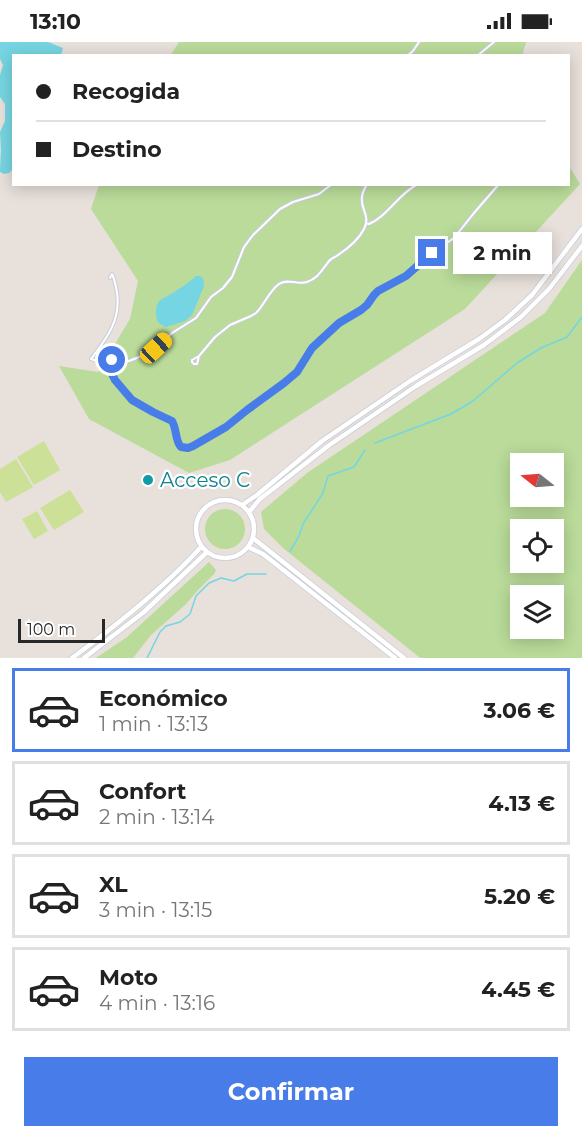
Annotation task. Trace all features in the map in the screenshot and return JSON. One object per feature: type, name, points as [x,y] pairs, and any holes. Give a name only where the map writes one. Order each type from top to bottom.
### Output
[{"type":"street","points":[[242,505],[322,441],[505,320],[532,295],[582,229]]},
{"type":"street","points":[[249,512],[260,499],[328,446],[417,386],[484,345],[521,317],[549,289],[582,246]]},
{"type":"street","points":[[219,500],[230,500],[242,505],[249,512],[254,529],[253,538],[248,547],[238,555],[228,558],[216,557],[201,547],[196,527],[202,510],[209,504],[219,500]]},
{"type":"street","points":[[253,538],[404,658]]},
{"type":"street","points":[[72,658],[134,609],[201,547]]},
{"type":"street","points":[[248,547],[263,554],[395,658]]},
{"type":"street","points":[[84,658],[144,612],[207,552]]},
{"type":"lane","points":[[409,54],[419,42]]},
{"type":"lane","points":[[479,54],[494,42]]},
{"type":"lane","points":[[110,278],[112,274],[116,283],[118,310],[110,333],[91,359],[99,363],[108,363],[112,360],[129,361],[144,355],[196,318],[211,297],[232,277],[244,247],[253,235],[280,209],[293,202],[320,194],[330,186]]},
{"type":"lane","points":[[199,356],[215,337],[230,325],[256,313],[277,285],[283,282],[308,282],[315,278],[329,261],[360,235],[366,223],[362,197],[367,186]]},
{"type":"lane","points":[[366,223],[374,222],[414,186]]},
{"type":"lane","points":[[108,363],[115,380],[132,400],[172,421],[176,429],[177,442],[181,447],[193,446],[226,427],[284,383],[297,372],[312,348],[339,323],[361,310],[378,291],[406,276],[432,253],[454,238],[497,186]]},
{"type":"green space","points":[[179,42],[526,42],[523,54],[171,54]]},
{"type":"green space","points":[[570,168],[580,184],[465,309],[230,460],[189,473],[89,419],[59,366],[98,372],[130,319],[138,281],[91,209],[99,186],[570,186]]},
{"type":"green space","points":[[582,260],[582,658],[419,657],[283,548],[264,529],[261,512],[307,473],[545,313]]},
{"type":"green space","points":[[44,441],[60,470],[34,485],[17,457]]},
{"type":"green space","points":[[16,459],[33,487],[6,502],[0,492],[0,469]]},
{"type":"green space","points":[[70,490],[84,512],[54,530],[40,508]]},
{"type":"green space","points":[[225,509],[239,515],[245,529],[239,543],[225,549],[211,543],[205,529],[211,515]]},
{"type":"green space","points":[[37,511],[48,531],[34,539],[22,519]]},
{"type":"green space","points":[[209,562],[216,570],[214,574],[185,605],[151,635],[133,658],[96,658],[127,637]]},
{"type":"water","points":[[0,42],[48,42],[63,48],[61,54],[12,54],[12,170],[4,174],[0,172],[0,132],[5,121],[5,104],[0,97],[0,75],[3,65],[0,59]]},
{"type":"water","points":[[196,276],[203,278],[204,286],[192,315],[185,321],[166,327],[160,324],[156,316],[159,302]]},
{"type":"waterway","points":[[375,443],[451,414],[473,401],[517,363],[541,348],[567,337],[582,317]]},
{"type":"waterway","points":[[290,551],[303,524],[323,493],[328,476],[354,467],[365,450]]},
{"type":"waterway","points":[[147,658],[160,632],[166,626],[180,622],[190,614],[196,596],[209,583],[221,578],[234,581],[247,574],[266,574]]},
{"type":"place","name":"Acceso C","points":[[148,480]]},
{"type":"route","points":[[112,360],[108,363],[111,374],[132,400],[172,421],[176,429],[178,445],[188,448],[226,427],[284,383],[297,372],[312,348],[339,323],[361,310],[378,291],[406,276],[432,253]]}]
